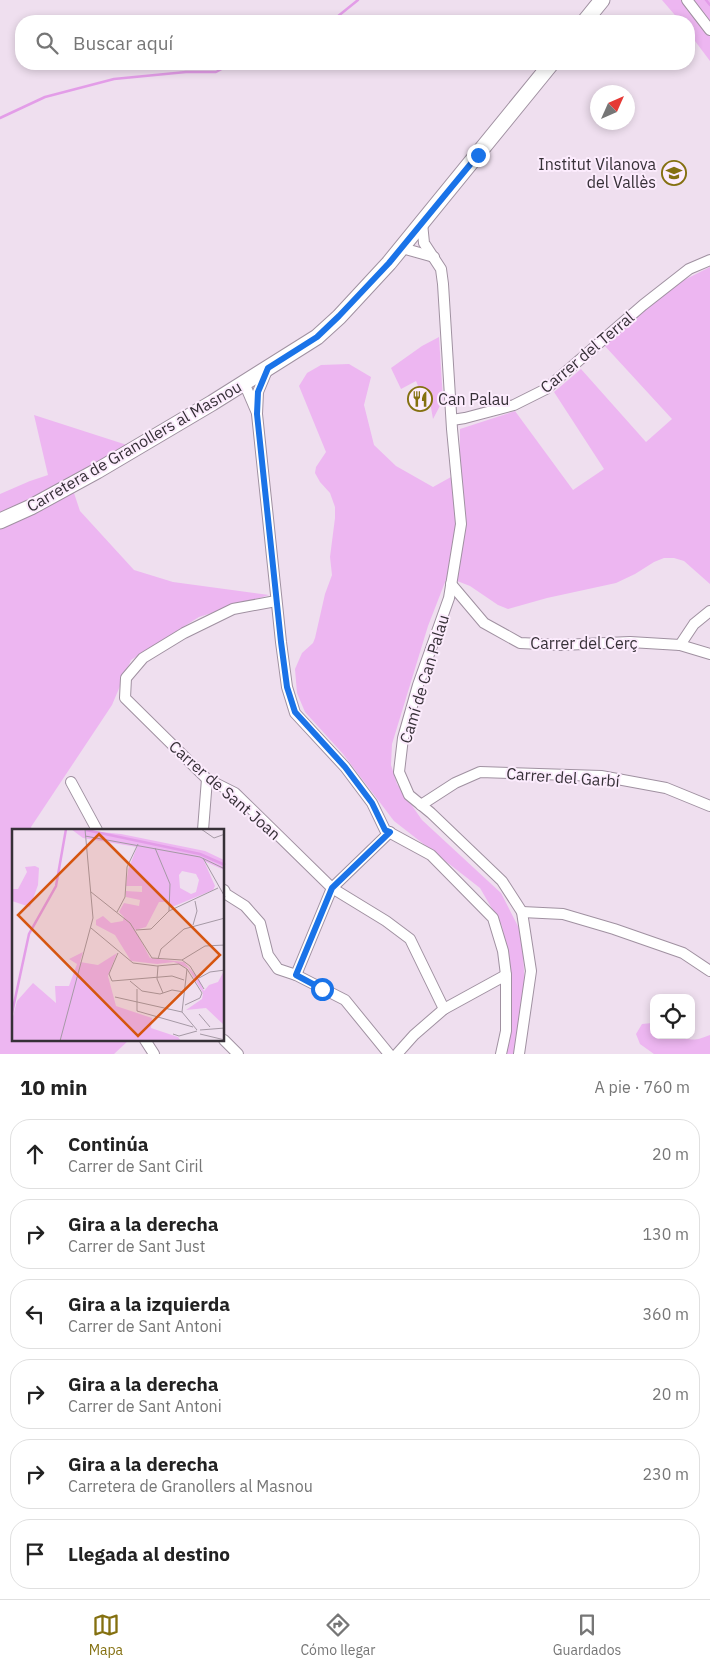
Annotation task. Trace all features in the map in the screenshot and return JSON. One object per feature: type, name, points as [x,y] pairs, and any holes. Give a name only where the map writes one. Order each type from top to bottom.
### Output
[{"type":"main road","points":[[590,15],[602,0]]},
{"type":"main road","name":"Carretera de Granollers al Masnou","points":[[0,521],[31,507],[97,471],[317,337],[329,327],[402,248],[546,70]]},
{"type":"street","points":[[687,0],[710,30]]},
{"type":"street","name":"Camí de Can Palau","points":[[422,223],[424,243],[441,269],[443,284],[461,524],[449,598],[418,685],[403,738],[399,772],[409,794],[502,881],[522,912],[531,972],[519,1054]]},
{"type":"street","points":[[402,248],[434,257]]},
{"type":"street","name":"Carrer del Terral","points":[[452,420],[514,405],[546,389],[643,305],[689,269],[710,260]]},
{"type":"street","points":[[268,368],[258,392],[257,414],[276,601],[287,687],[295,712],[345,767],[372,803],[385,830],[431,856],[493,918],[503,951],[506,975],[506,1031],[501,1054]]},
{"type":"street","points":[[257,414],[245,385],[246,382],[255,387],[258,392]]},
{"type":"street","points":[[223,396],[236,395],[251,402]]},
{"type":"street","name":"Carrer del Cerç","points":[[451,584],[484,623],[520,643],[561,645],[630,642],[680,645],[710,654]]},
{"type":"street","name":"Carrer de Sant Joan","points":[[276,601],[232,609],[184,633],[143,658],[126,678],[125,698],[207,779],[235,794],[332,888],[386,921],[410,939],[444,1009]]},
{"type":"street","points":[[680,645],[694,624],[710,611]]},
{"type":"street","name":"Carrer del Garbí","points":[[421,805],[455,782],[480,772],[601,776],[666,788],[710,806]]},
{"type":"street","points":[[202,829],[207,779]]},
{"type":"street","points":[[71,782],[96,829]]},
{"type":"street","points":[[296,975],[332,888],[390,832]]},
{"type":"street","points":[[225,892],[245,906],[260,923],[268,955],[278,969],[296,975],[345,1000],[389,1054]]},
{"type":"street","points":[[522,912],[563,914],[614,929],[683,953],[710,972]]},
{"type":"street","points":[[397,1054],[414,1035],[444,1009],[506,975]]},
{"type":"street","points":[[225,1041],[238,1054]]},
{"type":"street","points":[[146,1042],[154,1054]]},
{"type":"shaded area","points":[[662,0],[710,0],[710,61],[695,41],[695,15],[675,15]]},
{"type":"shaded area","points":[[710,267],[710,584],[684,561],[664,558],[616,583],[547,598],[508,609],[498,605],[470,586],[447,577],[428,626],[392,744],[391,765],[397,784],[422,820],[501,893],[522,934],[525,989],[516,1054],[506,1054],[511,976],[502,926],[480,888],[394,821],[343,754],[305,712],[297,693],[295,669],[302,653],[313,643],[315,638],[325,594],[332,575],[330,557],[335,518],[335,507],[330,493],[315,473],[316,467],[326,452],[299,386],[307,373],[321,365],[349,364],[371,377],[364,405],[374,445],[396,466],[433,487],[460,472],[460,429],[515,411],[573,490],[604,469],[554,392],[581,369],[646,442],[672,419],[604,345],[676,284]]},
{"type":"shaded area","points":[[439,337],[443,400],[433,419],[430,402],[424,400],[416,381],[401,389],[391,368],[422,346]]},
{"type":"shaded area","points":[[34,415],[127,445],[69,478],[80,511],[134,570],[173,582],[269,595],[199,617],[131,660],[112,705],[31,827],[32,829],[12,829],[12,1042],[127,1042],[114,1054],[0,1054],[0,494],[48,475]]},
{"type":"shaded area","points":[[650,1023],[650,1039],[692,1040],[710,1035],[710,1054],[654,1054],[640,1044],[636,1034],[642,1024]]},
{"type":"waterway","points":[[339,15],[358,0]]},
{"type":"waterway","points":[[706,0],[710,5]]},
{"type":"waterway","points":[[0,118],[45,97],[114,79],[186,72],[216,72],[220,70]]},
{"type":"place","name":"Institut Vilanova del Vallès","points":[[674,173]]},
{"type":"place","name":"Can Palau","points":[[420,399]]},
{"type":"route","points":[[322,989],[296,975],[332,888],[390,832],[385,830],[372,803],[345,767],[295,712],[287,687],[276,601],[257,414],[258,392],[268,368],[317,337],[329,327],[389,263],[478,155]]}]
